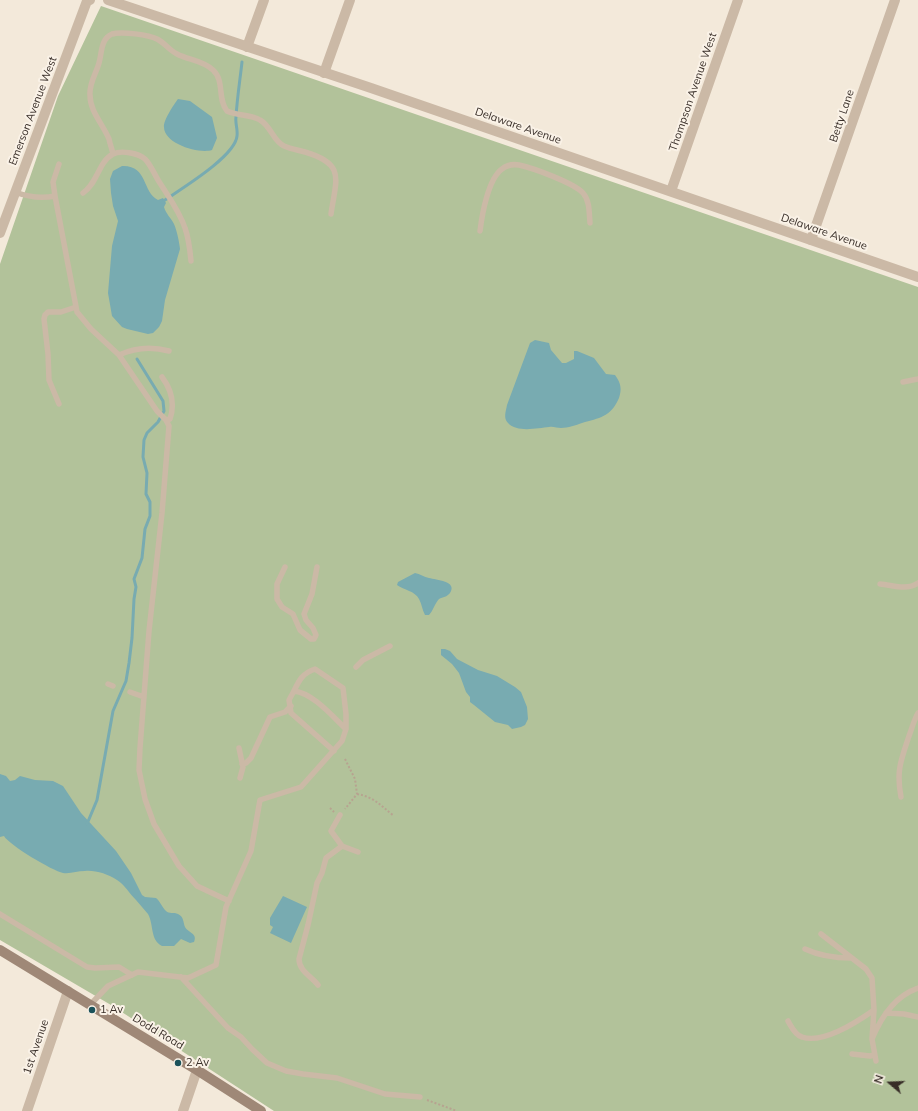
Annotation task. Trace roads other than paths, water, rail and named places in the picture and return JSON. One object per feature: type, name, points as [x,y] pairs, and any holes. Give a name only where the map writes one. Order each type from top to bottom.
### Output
[{"type":"main road","name":"Dodd Road","points":[[0,950],[262,1111]]},
{"type":"street","name":"Emerson Avenue West","points":[[0,233],[4,210],[15,192],[87,2],[90,0]]},
{"type":"street","name":"Delaware Avenue","points":[[108,0],[671,191],[918,277]]},
{"type":"street","points":[[247,47],[264,0]]},
{"type":"street","points":[[324,73],[350,0]]},
{"type":"street","name":"Thompson Avenue West","points":[[671,191],[738,0]]},
{"type":"street","name":"Betty Lane","points":[[812,240],[896,0]]},
{"type":"street","name":"1st Avenue","points":[[27,1111],[68,991]]},
{"type":"street","points":[[184,1111],[197,1070]]},
{"type":"lane","points":[[113,154],[108,139],[93,111],[90,94],[90,86],[99,63],[103,42],[112,34],[119,33],[153,37],[166,44],[175,53],[194,60],[213,70],[218,76],[222,103],[227,111],[260,119],[268,126],[276,140],[284,146],[323,158],[334,167],[336,175],[331,214]]},
{"type":"lane","points":[[83,193],[90,188],[98,175],[102,163],[113,154],[122,152],[144,158],[181,217],[190,245],[191,261]]},
{"type":"lane","points":[[59,164],[53,182],[77,312],[91,329],[119,355],[169,426],[144,697],[139,770],[145,799],[154,824],[179,866],[197,886],[229,901]]},
{"type":"lane","points":[[480,231],[485,203],[495,175],[509,165],[528,167],[575,187],[584,194],[588,201],[590,223]]},
{"type":"lane","points":[[15,192],[27,197],[44,198],[55,196]]},
{"type":"lane","points":[[59,404],[49,380],[44,320],[45,315],[48,312],[61,312],[76,307]]},
{"type":"lane","points":[[119,355],[132,349],[142,347],[159,348],[169,351]]},
{"type":"lane","points":[[162,377],[166,382],[173,406],[170,419],[166,420]]},
{"type":"lane","points":[[902,382],[918,379]]},
{"type":"lane","points":[[293,614],[300,630],[311,639],[314,639],[316,635],[315,632],[304,618],[304,611],[312,594],[317,566]]},
{"type":"lane","points":[[285,567],[277,584],[276,595],[282,607],[306,620]]},
{"type":"lane","points":[[880,584],[906,588],[918,583]]},
{"type":"lane","points":[[356,667],[363,660],[390,646]]},
{"type":"lane","points":[[90,1005],[108,986],[138,972],[188,978],[216,965],[226,907],[251,851],[260,800],[301,787],[334,751],[342,742],[346,730],[343,688],[315,669],[308,672],[299,680],[289,700],[291,713],[334,751]]},
{"type":"lane","points":[[294,691],[302,692],[311,697],[346,730]]},
{"type":"lane","points":[[130,692],[144,697]]},
{"type":"lane","points":[[242,764],[246,763],[251,758],[270,717],[285,712],[290,706]]},
{"type":"lane","points":[[901,797],[898,776],[900,764],[903,751],[918,713]]},
{"type":"lane","points":[[239,748],[242,764],[240,778]]},
{"type":"lane","points":[[340,815],[331,831],[342,846],[358,852]]},
{"type":"lane","points":[[318,985],[302,969],[299,959],[317,883],[322,873],[326,858],[342,846]]},
{"type":"lane","points":[[0,914],[87,967],[119,967],[132,975]]},
{"type":"lane","points":[[820,934],[866,969],[872,978],[874,1010],[872,1039],[876,1061]]},
{"type":"lane","points":[[805,949],[817,955],[837,958],[851,958]]},
{"type":"lane","points":[[181,977],[228,1028],[241,1037],[252,1050],[267,1062],[286,1071],[342,1079],[385,1094],[420,1097]]},
{"type":"lane","points":[[872,1039],[886,1013],[898,999],[918,988]]},
{"type":"lane","points":[[788,1020],[793,1030],[801,1037],[824,1037],[856,1022],[874,1010]]},
{"type":"lane","points":[[886,1013],[904,1014],[918,1017]]},
{"type":"lane","points":[[852,1054],[870,1056],[874,1054]]},
{"type":"water","points":[[178,99],[190,101],[212,117],[217,138],[212,150],[206,151],[191,149],[176,143],[166,133],[164,127],[165,121]]},
{"type":"water","points":[[122,166],[130,167],[136,170],[141,174],[153,196],[158,200],[163,198],[166,203],[164,207],[173,222],[180,246],[165,300],[162,321],[153,333],[148,334],[122,327],[112,316],[108,293],[112,246],[118,221],[113,206],[110,179],[113,171]]},
{"type":"water","points":[[535,340],[549,343],[551,350],[562,363],[566,363],[574,359],[574,351],[577,351],[594,358],[606,374],[615,375],[620,383],[620,392],[619,398],[612,409],[604,416],[599,418],[564,428],[550,427],[522,429],[508,423],[505,417],[507,405],[530,343]]},
{"type":"water","points":[[415,573],[427,578],[445,582],[451,586],[452,589],[450,593],[439,599],[429,615],[425,615],[417,596],[397,585],[398,582]]},
{"type":"water","points":[[441,649],[450,651],[457,659],[478,670],[497,676],[521,692],[527,707],[528,719],[525,725],[512,729],[508,725],[495,722],[470,702],[470,697],[466,692],[459,673],[452,664],[441,655]]},
{"type":"water","points":[[0,774],[6,776],[10,781],[15,780],[20,776],[35,780],[53,781],[63,786],[81,813],[116,851],[131,873],[142,895],[145,897],[156,898],[167,912],[180,915],[186,929],[194,935],[194,942],[190,943],[181,939],[174,946],[162,946],[158,943],[154,936],[148,914],[120,882],[106,874],[93,871],[63,873],[41,863],[22,851],[4,836],[0,837]]},
{"type":"water","points":[[283,896],[307,907],[291,943],[270,933],[273,927],[270,925],[270,918]]},
{"type":"waterway","points":[[162,202],[217,163],[234,144],[237,136],[236,119],[242,62]]},
{"type":"waterway","points":[[87,824],[97,800],[113,711],[126,681],[129,663],[136,587],[134,579],[142,558],[145,529],[150,516],[150,502],[146,494],[147,473],[143,457],[144,440],[147,433],[158,422],[164,411],[163,401],[137,359]]},
{"type":"place","name":"1 Av","points":[[92,1010]]},
{"type":"place","name":"2 Av","points":[[178,1063]]}]
